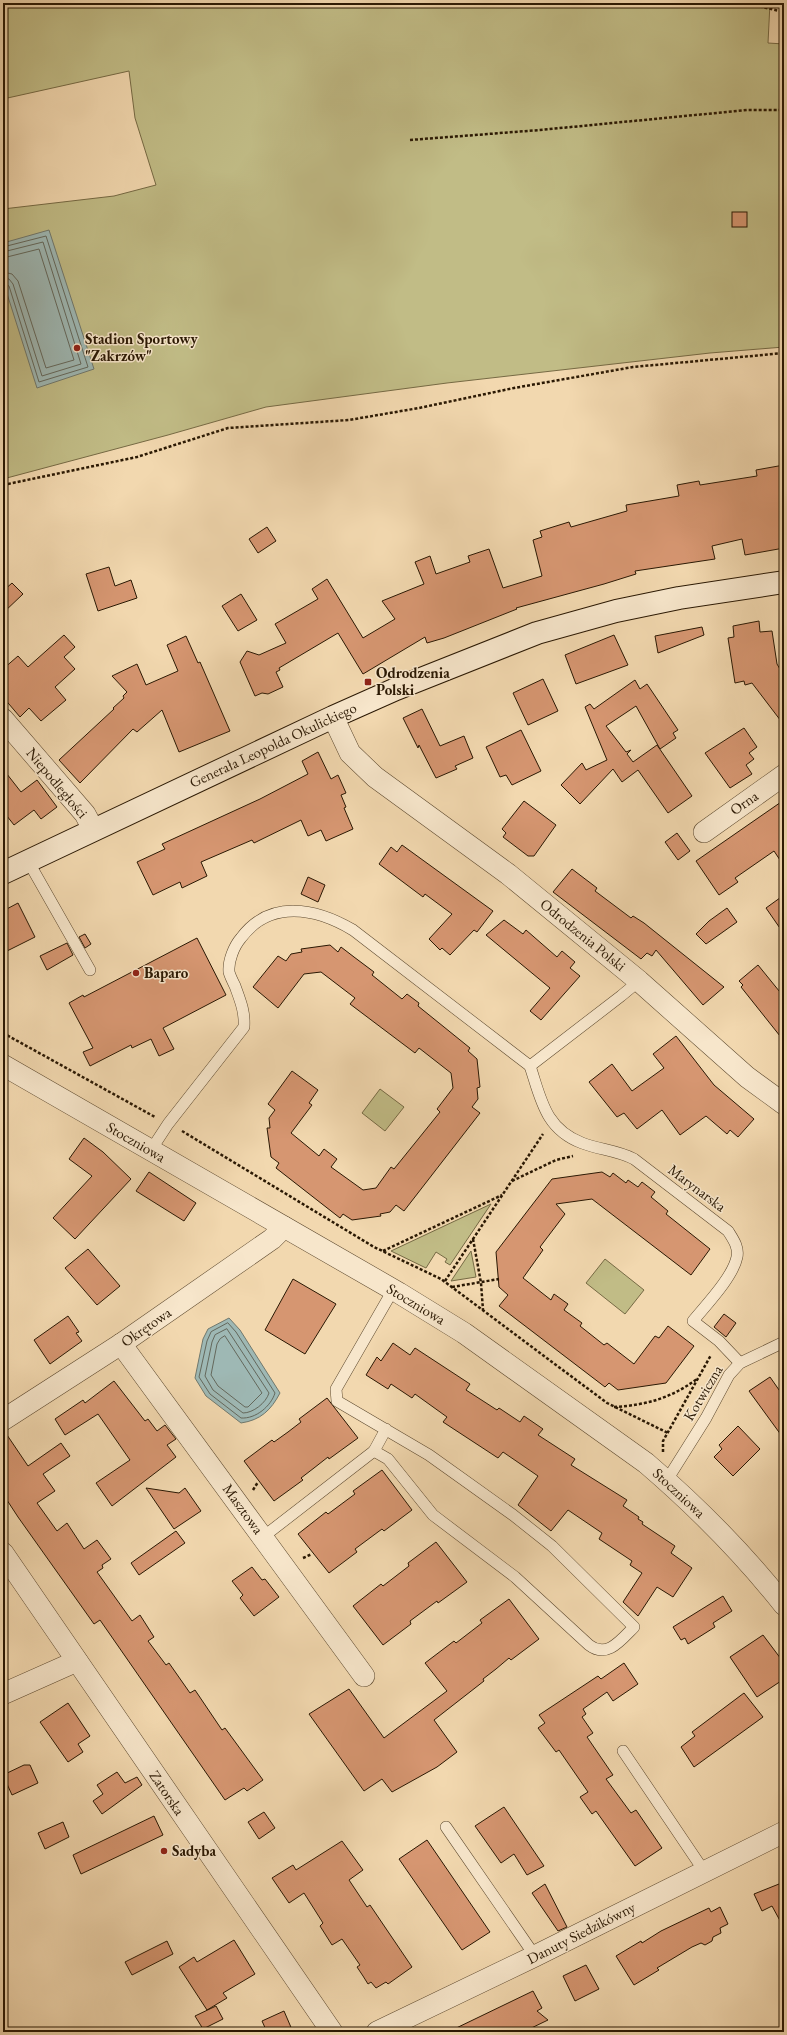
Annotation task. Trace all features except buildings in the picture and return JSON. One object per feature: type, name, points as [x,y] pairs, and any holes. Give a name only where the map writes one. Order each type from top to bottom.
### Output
[{"type":"street","name":"Generała Leopolda Okulickiego","points":[[3,873],[93,829],[333,717],[396,689],[530,636],[579,621],[679,598],[784,582]]},
{"type":"street","name":"Odrodzenia Polski","points":[[333,717],[350,753],[375,777],[508,874],[639,981],[747,1077],[784,1104]]},
{"type":"street","name":"Niepodległości","points":[[3,719],[85,814],[93,829]]},
{"type":"street","name":"Orna","points":[[704,832],[784,775]]},
{"type":"street","name":"Stoczniowa","points":[[3,1065],[393,1290],[464,1333],[510,1364],[646,1463],[670,1476],[751,1564],[784,1605]]},
{"type":"street","name":"Okrętowa","points":[[3,1420],[121,1344],[272,1239],[284,1227]]},
{"type":"street","name":"Masztowa","points":[[121,1344],[364,1676]]},
{"type":"street","name":"Zatorska","points":[[3,1553],[332,2032]]},
{"type":"street","points":[[3,1694],[77,1661]]},
{"type":"street","name":"Danuty Siedzikówny","points":[[377,2032],[535,1956],[784,1832]]},
{"type":"lane","points":[[28,861],[90,970]]},
{"type":"lane","points":[[151,1150],[168,1124],[244,1027],[245,1016],[243,1006],[229,973],[231,957],[238,940],[256,923],[266,917],[285,911],[294,910],[321,914],[353,930],[530,1066],[639,981]]},
{"type":"lane","name":"Marynarska","points":[[530,1066],[542,1105],[551,1122],[563,1133],[582,1143],[620,1152],[634,1159],[728,1231],[736,1245],[737,1256],[725,1279],[694,1322],[719,1341],[740,1363]]},
{"type":"lane","points":[[374,1451],[388,1459],[433,1515],[515,1577],[595,1650],[601,1651],[611,1649],[634,1627],[552,1546],[513,1515],[429,1455],[337,1401],[336,1389],[393,1290]]},
{"type":"lane","name":"Kotwiczna","points":[[670,1476],[729,1375],[740,1363],[784,1342]]},
{"type":"lane","points":[[263,1537],[374,1451],[386,1429]]},
{"type":"lane","points":[[623,1751],[704,1871]]},
{"type":"lane","points":[[446,1827],[535,1956]]},
{"type":"path","points":[[745,3],[784,12]]},
{"type":"path","points":[[410,140],[540,130],[747,110],[784,110]]},
{"type":"path","points":[[3,485],[137,456],[228,428],[349,420],[633,367],[784,352]]},
{"type":"path","points":[[3,1033],[190,1135],[383,1251],[445,1281],[607,1404],[668,1433]]},
{"type":"path","points":[[445,1281],[551,1122]]},
{"type":"path","points":[[511,1181],[556,1160],[576,1155]]},
{"type":"path","points":[[383,1251],[502,1195]]},
{"type":"path","points":[[473,1239],[481,1283],[483,1310]]},
{"type":"path","points":[[452,1287],[499,1279]]},
{"type":"path","points":[[670,1476],[663,1462],[663,1441],[719,1341]]},
{"type":"path","points":[[614,1407],[631,1406],[664,1398],[677,1393],[699,1378]]},
{"type":"shaded area","points":[[3,3],[770,3],[768,43],[784,44],[784,347],[710,353],[447,383],[266,407],[3,479],[3,209],[114,196],[156,185],[135,118],[129,71],[3,99]]},
{"type":"shaded area","points":[[380,1089],[404,1107],[385,1131],[362,1113]]},
{"type":"shaded area","points":[[491,1204],[450,1265],[445,1262],[447,1259],[436,1252],[426,1268],[391,1251]]},
{"type":"shaded area","points":[[471,1251],[476,1277],[451,1281]]},
{"type":"shaded area","points":[[605,1259],[644,1290],[625,1314],[586,1283]]},
{"type":"water","points":[[49,230],[94,369],[37,388],[3,281],[3,243]]},
{"type":"water","points":[[229,1318],[240,1330],[280,1393],[265,1413],[248,1422],[241,1423],[206,1396],[195,1378],[203,1339],[208,1329]]},
{"type":"place","name":"Stadion Sportowy \"Zakrzów\"","points":[[77,348]]},
{"type":"place","name":"Odrodzenia Polski","points":[[368,682]]},
{"type":"place","name":"Baparo","points":[[136,973]]},
{"type":"place","name":"Sadyba","points":[[164,1851]]}]
